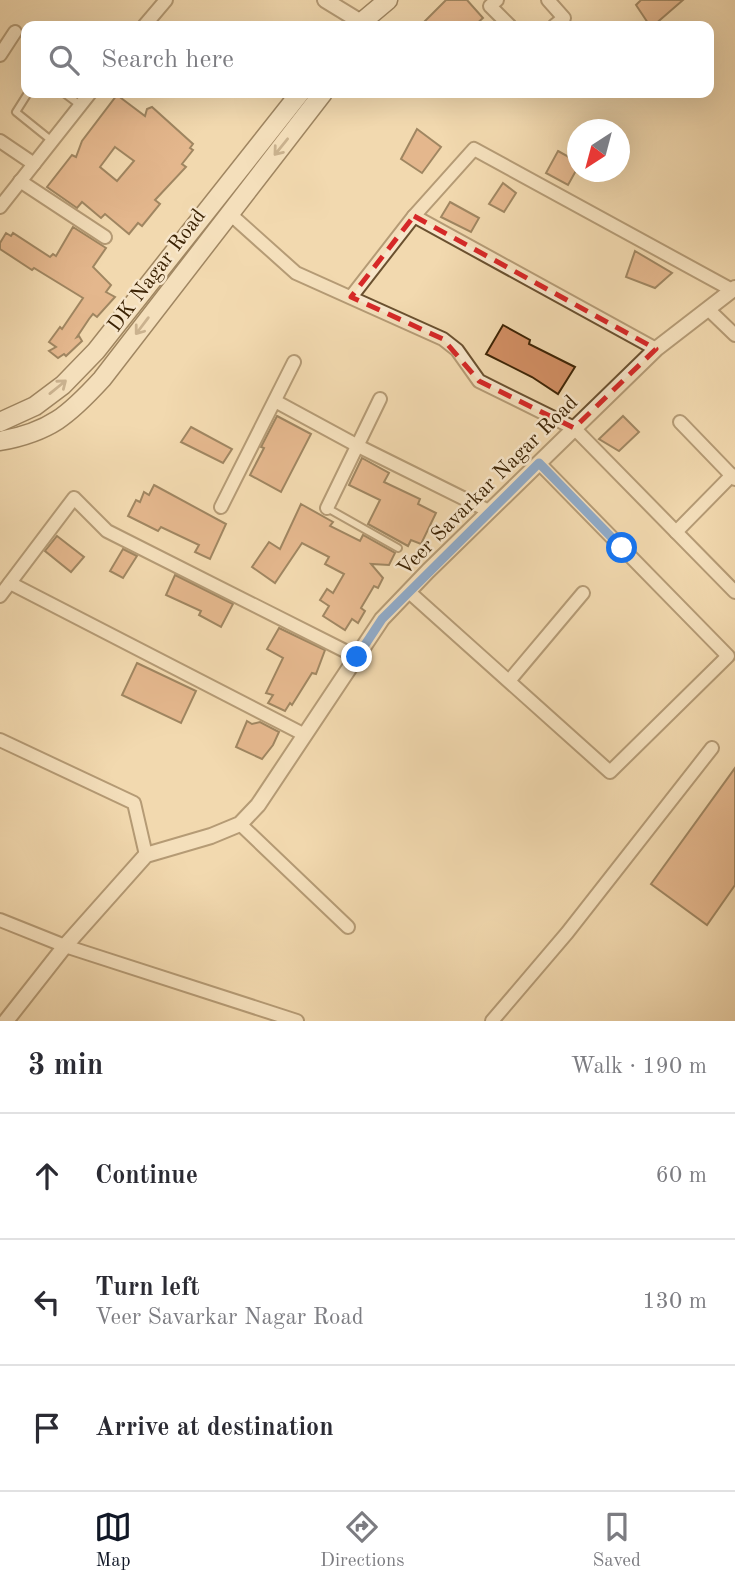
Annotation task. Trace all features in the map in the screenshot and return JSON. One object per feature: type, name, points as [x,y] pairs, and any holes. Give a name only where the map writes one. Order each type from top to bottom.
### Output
[{"type":"main road","points":[[364,21],[388,0]]},
{"type":"main road","name":"DK Nagar Road","points":[[0,422],[35,406],[54,392],[96,351],[296,98]]},
{"type":"main road","name":"DK Nagar Road","points":[[0,441],[32,434],[75,410],[102,379],[319,98]]},
{"type":"street","points":[[148,21],[166,0]]},
{"type":"street","points":[[325,0],[354,21]]},
{"type":"street","points":[[497,0],[490,6],[505,21]]},
{"type":"street","points":[[548,0],[564,18],[560,21]]},
{"type":"street","points":[[0,55],[15,32]]},
{"type":"street","points":[[0,207],[86,98]]},
{"type":"street","points":[[0,141],[34,164]]},
{"type":"street","points":[[351,297],[414,216],[474,149],[734,289]]},
{"type":"street","points":[[20,181],[106,237]]},
{"type":"street","points":[[229,213],[296,272],[443,339],[457,350],[480,381],[574,428],[735,592]]},
{"type":"street","points":[[414,216],[656,349]]},
{"type":"street","name":"Veer Savarkar Nagar Road","points":[[146,855],[211,836],[240,824],[258,805],[382,619],[656,349],[734,289]]},
{"type":"street","points":[[708,309],[735,335]]},
{"type":"street","points":[[221,507],[294,362]]},
{"type":"street","points":[[327,508],[380,399]]},
{"type":"street","points":[[275,401],[489,511]]},
{"type":"street","points":[[676,532],[733,477],[680,422]]},
{"type":"street","points":[[408,592],[610,772],[728,656],[539,463]]},
{"type":"street","points":[[0,597],[74,498],[107,531],[357,657]]},
{"type":"street","points":[[10,583],[305,734]]},
{"type":"street","points":[[509,681],[583,593]]},
{"type":"street","points":[[0,740],[134,803],[146,855],[65,946],[6,1021]]},
{"type":"street","points":[[492,1021],[567,933],[712,748]]},
{"type":"street","points":[[240,824],[348,927]]},
{"type":"street","points":[[0,920],[65,946],[297,1021]]},
{"type":"lane","points":[[25,98],[16,112],[52,142]]},
{"type":"lane","points":[[70,98],[80,106]]},
{"type":"lane","points":[[327,508],[398,548]]},
{"type":"highlighted area","points":[[414,216],[656,349],[574,428],[479,381],[443,339],[351,297]]},
{"type":"building","points":[[446,0],[467,0],[483,18],[480,21],[425,21]]},
{"type":"building","points":[[641,0],[683,0],[659,21],[647,21],[636,5]]},
{"type":"building","points":[[115,98],[121,98],[145,116],[147,109],[152,107],[193,144],[190,148],[193,150],[182,164],[186,167],[155,200],[160,204],[142,226],[138,223],[129,234],[105,214],[101,218],[82,202],[77,208],[47,187],[72,155],[76,157],[82,141]],"holes":[[[115,147],[134,161],[117,181],[100,167]]]},
{"type":"building","points":[[417,129],[441,147],[422,173],[401,159]]},
{"type":"building","points":[[558,151],[567,156],[568,185],[546,173]]},
{"type":"building","points":[[503,183],[516,193],[504,212],[489,204]]},
{"type":"building","points":[[450,202],[479,218],[471,232],[441,217]]},
{"type":"building","points":[[73,227],[106,248],[93,267],[111,285],[106,292],[115,297],[97,317],[93,314],[89,319],[77,337],[82,341],[66,356],[64,354],[58,358],[49,351],[56,347],[49,342],[60,327],[62,329],[83,298],[0,249],[0,243],[6,233],[11,236],[13,233],[50,257],[53,254],[56,256]]},
{"type":"building","points":[[635,251],[672,273],[655,288],[626,277]]},
{"type":"building","points":[[503,325],[530,340],[529,344],[575,367],[558,394],[532,377],[486,354]]},
{"type":"building","points":[[277,416],[311,434],[281,492],[250,475]]},
{"type":"building","points":[[623,416],[639,432],[619,451],[599,439]]},
{"type":"building","points":[[191,427],[232,449],[223,463],[181,442]]},
{"type":"building","points":[[362,458],[389,473],[384,482],[420,499],[418,504],[436,513],[421,544],[411,540],[408,546],[368,524],[380,500],[349,485]]},
{"type":"building","points":[[154,485],[226,524],[210,559],[195,552],[199,545],[161,527],[158,531],[128,516],[136,500],[140,502],[144,492],[149,495]]},
{"type":"building","points":[[301,504],[333,522],[330,526],[360,541],[363,535],[395,553],[389,565],[371,564],[383,578],[378,588],[374,586],[361,608],[365,611],[358,623],[352,619],[345,630],[323,616],[329,606],[320,600],[327,589],[333,593],[344,574],[325,564],[329,557],[302,543],[275,583],[252,567],[269,542],[280,549]]},
{"type":"building","points":[[57,536],[84,557],[71,572],[45,551]]},
{"type":"building","points":[[123,549],[137,556],[123,578],[110,571]]},
{"type":"building","points":[[175,575],[233,604],[221,627],[199,615],[201,611],[166,595]]},
{"type":"building","points":[[279,628],[325,650],[316,674],[312,673],[292,705],[290,703],[285,711],[268,703],[273,695],[266,693],[283,658],[267,649]]},
{"type":"building","points":[[137,663],[196,691],[181,723],[122,695]]},
{"type":"building","points":[[247,721],[252,724],[260,722],[279,732],[262,759],[236,747]]},
{"type":"building","points":[[735,768],[735,885],[707,925],[651,884]]},
{"type":"route","points":[[357,657],[382,619],[539,463],[622,548]]}]
